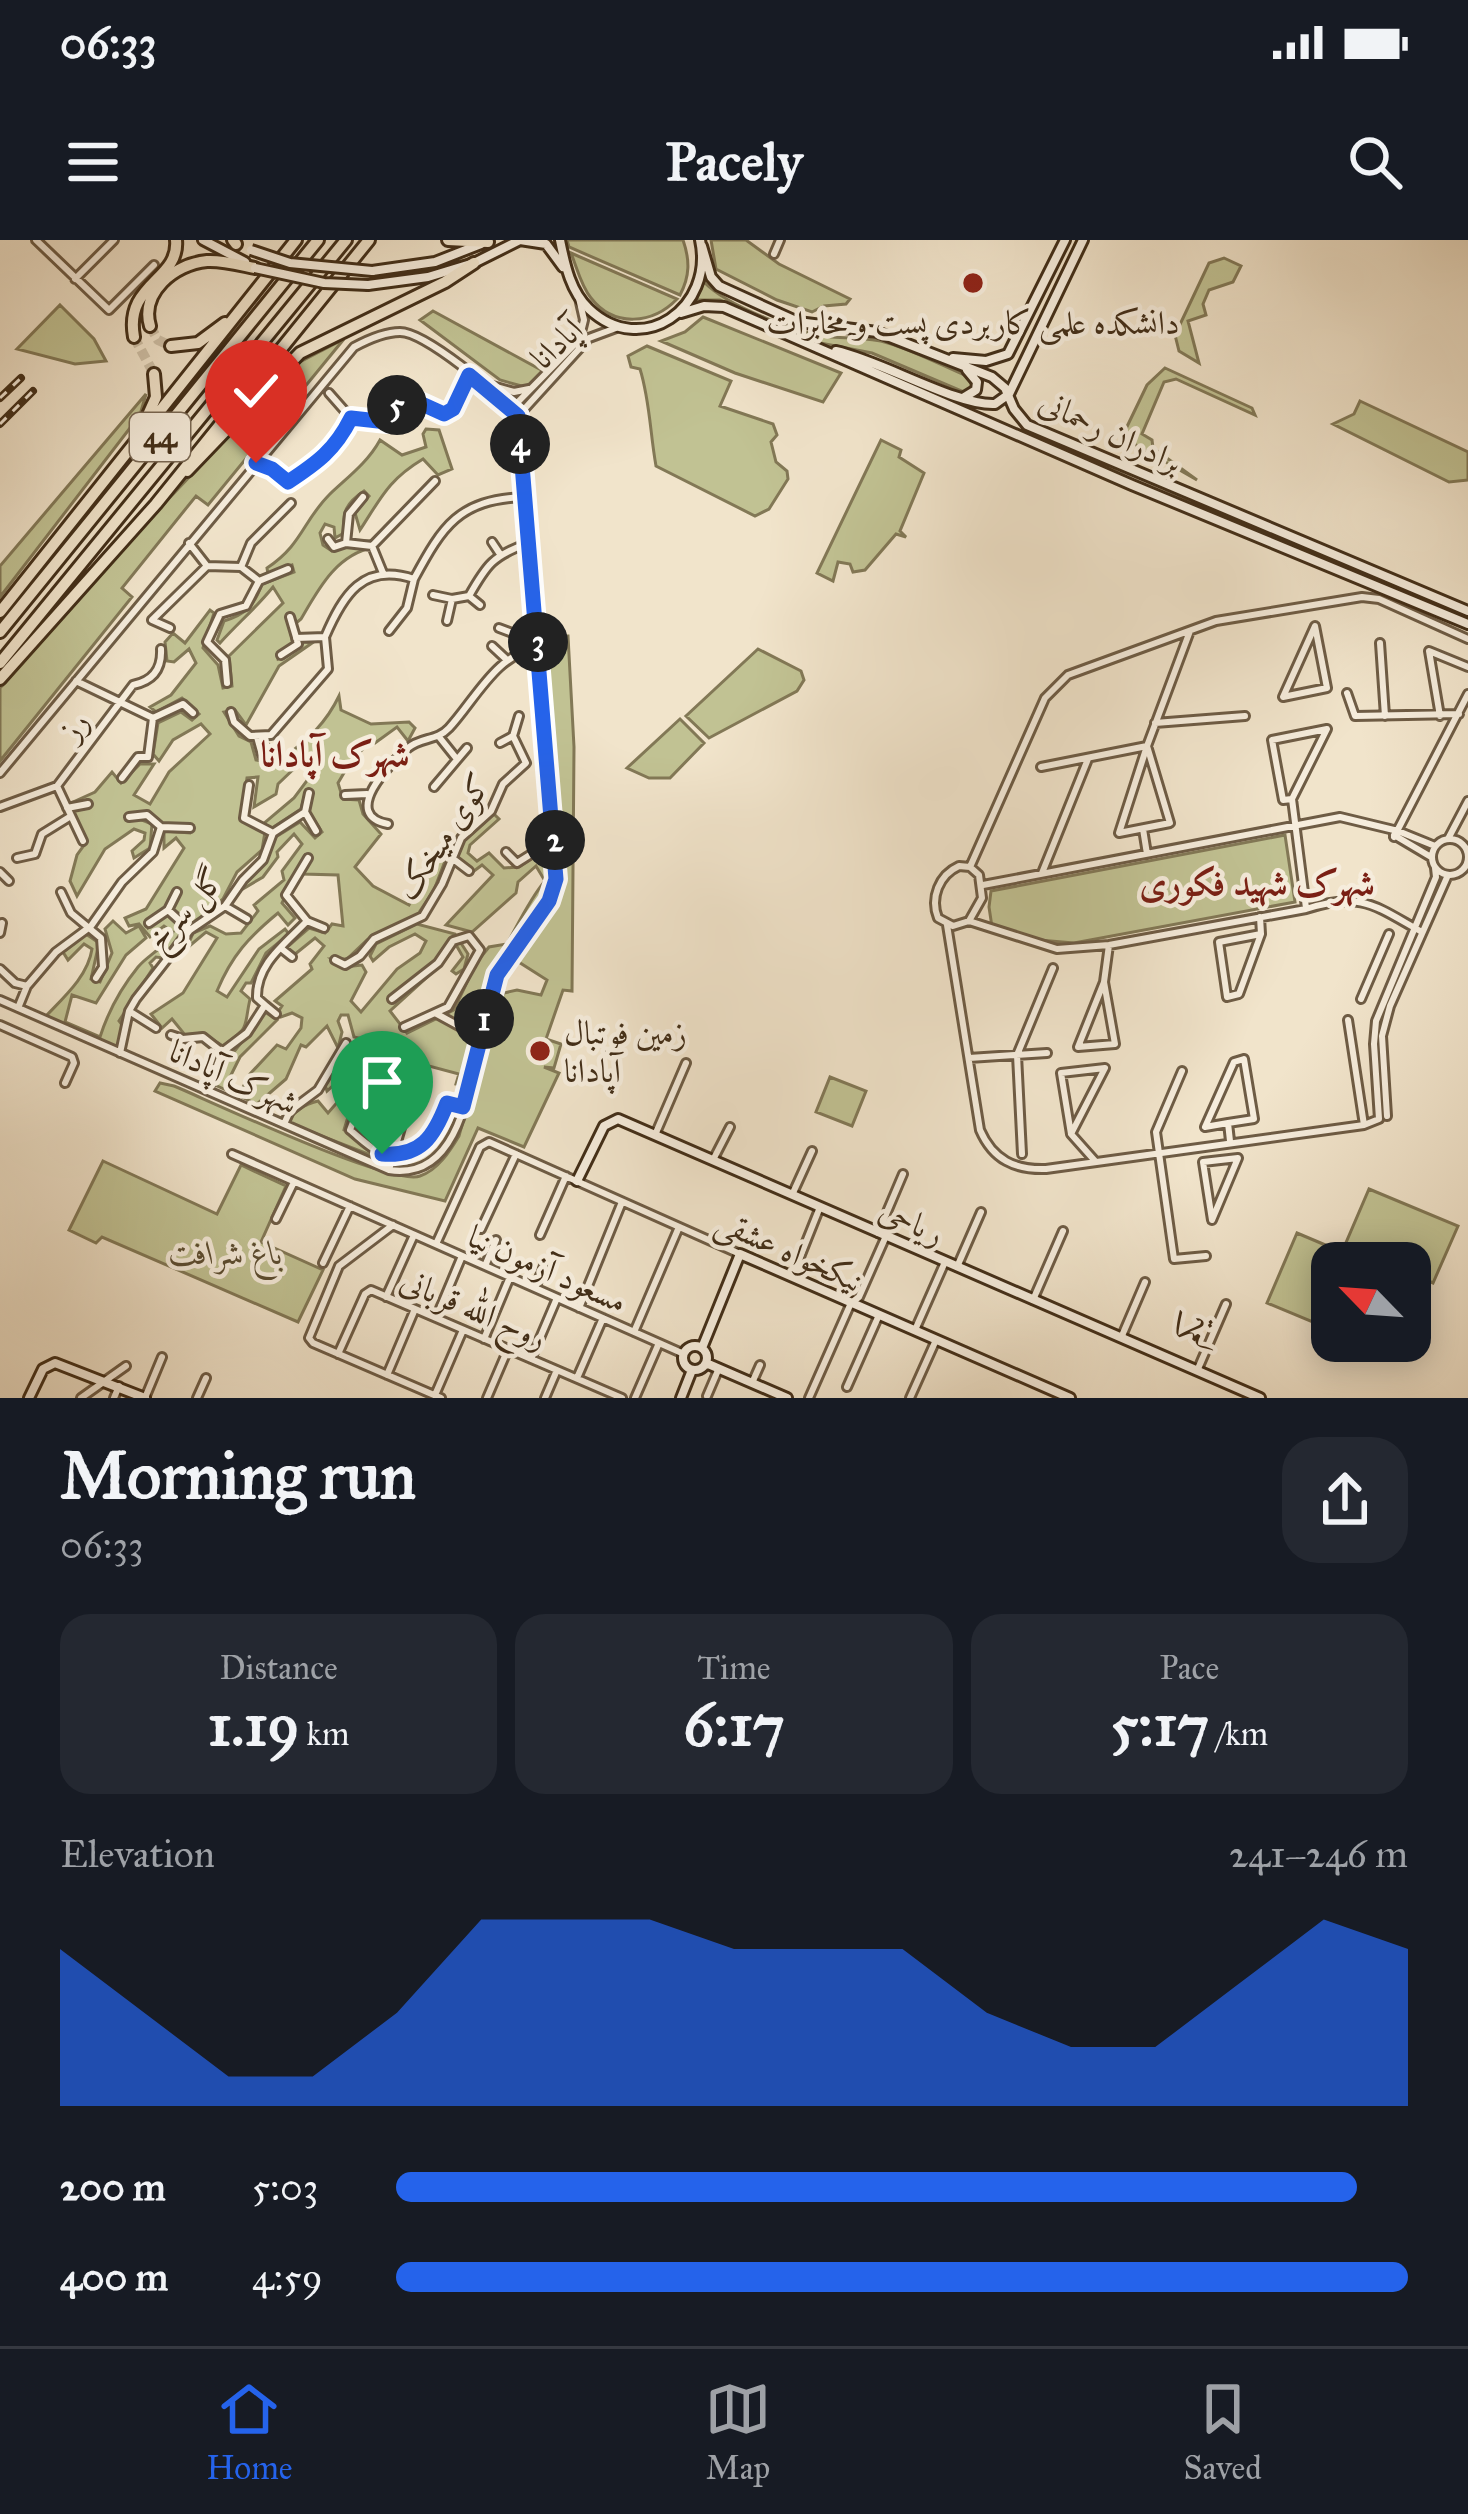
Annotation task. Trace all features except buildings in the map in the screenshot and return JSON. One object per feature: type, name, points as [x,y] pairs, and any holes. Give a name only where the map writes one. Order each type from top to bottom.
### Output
[{"type":"highway","points":[[134,337],[130,319],[135,302],[172,263],[176,240]]},
{"type":"highway","name":"44","points":[[0,632],[318,240]]},
{"type":"highway","name":"44","points":[[0,664],[346,240]]},
{"type":"highway","points":[[326,266],[355,240]]},
{"type":"highway","points":[[156,503],[369,240]]},
{"type":"highway","points":[[448,240],[490,241]]},
{"type":"highway","points":[[0,612],[294,241]]},
{"type":"highway","points":[[150,326],[146,310],[154,292],[179,270],[212,260],[255,268]]},
{"type":"highway","points":[[0,679],[156,503],[300,353],[474,263]]},
{"type":"highway","points":[[171,346],[197,344],[253,296]]},
{"type":"highway","points":[[125,450],[155,397],[154,374]]},
{"type":"main road","points":[[203,240],[255,268],[324,284],[368,285],[428,277],[474,263],[520,240],[535,241],[555,252],[590,310],[605,320],[638,327]]},
{"type":"main road","points":[[560,240],[569,278]]},
{"type":"main road","points":[[937,356],[986,361],[1008,354],[1065,240]]},
{"type":"main road","points":[[817,346],[862,357],[988,406],[1009,394],[1083,240]]},
{"type":"main road","points":[[232,241],[290,263],[372,271],[435,262],[490,241]]},
{"type":"main road","points":[[681,313],[698,283],[701,243]]},
{"type":"main road","name":"برادران رحمانی","points":[[701,243],[710,277],[730,291],[798,322],[877,332],[992,377],[1009,394],[1027,425],[1468,611]]},
{"type":"main road","name":"برادران رحمانی","points":[[638,327],[667,323],[681,313],[716,304],[1132,485],[1468,624]]},
{"type":"main road","points":[[962,398],[971,396],[977,382],[963,366]]},
{"type":"main road","name":"ریاحی","points":[[577,1181],[604,1126],[618,1119],[1260,1398]]},
{"type":"main road","points":[[706,1363],[702,1348],[740,1254]]},
{"type":"main road","name":"نیکخواه عشقی","points":[[740,1254],[1070,1398]]},
{"type":"main road","points":[[692,1370],[684,1354],[691,1346],[702,1348]]},
{"type":"main road","points":[[706,1363],[788,1398]]},
{"type":"main road","points":[[681,1398],[692,1370],[706,1363]]},
{"type":"main road","points":[[29,1398],[48,1365],[63,1364],[145,1398]]},
{"type":"street","points":[[75,279],[114,240]]},
{"type":"street","points":[[774,254],[780,240]]},
{"type":"street","points":[[39,241],[109,310],[154,265]]},
{"type":"street","name":"آپادانا","points":[[512,408],[581,335],[584,320],[578,295]]},
{"type":"street","name":"آپادانا","points":[[518,416],[589,338],[611,328],[638,327]]},
{"type":"street","points":[[0,773],[344,357],[367,340],[404,332],[481,381],[518,416],[555,848],[553,893],[497,975],[456,1133],[439,1158],[418,1171],[389,1170],[406,1110]]},
{"type":"street","points":[[329,393],[351,418],[387,422],[402,395],[435,413],[453,409],[469,375]]},
{"type":"street","name":"آپادانا","points":[[481,381],[514,392],[534,388]]},
{"type":"street","points":[[256,463],[288,482],[319,465],[341,440],[351,418]]},
{"type":"street","points":[[372,546],[435,481]]},
{"type":"street","points":[[346,543],[349,514],[363,497]]},
{"type":"street","points":[[389,632],[406,608],[414,579],[446,526],[465,509],[489,499],[523,497]]},
{"type":"street","points":[[241,567],[251,543],[292,503]]},
{"type":"street","points":[[328,539],[334,547],[346,543],[372,546]]},
{"type":"street","points":[[492,542],[500,554]]},
{"type":"street","points":[[189,543],[207,566]]},
{"type":"street","points":[[469,596],[483,563],[528,543]]},
{"type":"street","points":[[372,546],[382,573]]},
{"type":"street","points":[[170,628],[152,620],[207,566],[241,567],[259,581]]},
{"type":"street","points":[[227,683],[225,660],[207,642],[220,614],[246,606],[259,581],[288,568]]},
{"type":"street","points":[[231,712],[241,730],[257,737],[271,735],[328,670],[325,637],[347,596],[360,583],[382,573],[414,579]]},
{"type":"street","points":[[433,595],[469,596],[480,605]]},
{"type":"street","points":[[447,621],[452,599]]},
{"type":"street","points":[[970,867],[1053,687],[1068,675],[1216,622],[1312,605],[1378,599],[1468,638]]},
{"type":"street","points":[[1312,605],[1327,688],[1283,697],[1315,626]]},
{"type":"street","points":[[280,655],[298,644],[290,617]]},
{"type":"street","points":[[500,628],[521,640],[521,650]]},
{"type":"street","points":[[1147,746],[1169,823],[1119,833],[1147,746],[1155,723],[1190,631]]},
{"type":"street","points":[[296,638],[325,637]]},
{"type":"street","points":[[1381,643],[1385,716]]},
{"type":"street","points":[[492,646],[507,660]]},
{"type":"street","name":"رز","points":[[0,807],[57,786],[133,685],[152,678],[161,649]]},
{"type":"street","points":[[388,824],[371,817],[367,794],[412,744],[440,738],[507,660],[521,650],[538,649]]},
{"type":"street","points":[[1440,716],[1430,651],[1468,667]]},
{"type":"street","points":[[76,681],[153,718],[183,704],[193,713]]},
{"type":"street","points":[[1347,693],[1355,716],[1459,714]]},
{"type":"street","points":[[1395,834],[1468,694]]},
{"type":"street","points":[[500,743],[513,736],[518,716]]},
{"type":"street","points":[[1155,723],[1245,716]]},
{"type":"street","points":[[122,778],[138,757],[148,757],[153,718]]},
{"type":"street","points":[[1292,799],[1283,800],[1272,740],[1327,729],[1292,799],[1306,909]]},
{"type":"street","name":"کوی میخک","points":[[513,736],[526,763]]},
{"type":"street","points":[[257,737],[262,755]]},
{"type":"street","points":[[440,738],[456,758]]},
{"type":"street","points":[[1041,766],[1147,746]]},
{"type":"street","points":[[434,787],[467,748]]},
{"type":"street","points":[[1042,873],[1089,758]]},
{"type":"street","name":"کوی میخک","points":[[335,960],[345,965],[374,939],[416,921],[442,884],[461,838],[491,811],[503,784],[526,763],[548,765]]},
{"type":"street","points":[[250,785],[244,818],[273,832]]},
{"type":"street","points":[[57,786],[83,841]]},
{"type":"street","points":[[309,793],[304,812],[316,831]]},
{"type":"street","points":[[345,795],[367,794]]},
{"type":"street","points":[[1431,857],[1435,846],[1448,839],[1468,801]]},
{"type":"street","points":[[17,858],[35,854],[41,834],[88,804]]},
{"type":"street","name":"گل سرخ","points":[[120,1053],[129,1011],[190,930],[224,907],[263,860],[273,832],[304,812]]},
{"type":"street","points":[[128,817],[147,815],[160,827],[190,828]]},
{"type":"street","points":[[983,885],[1349,817],[1435,846]]},
{"type":"street","points":[[18,1008],[28,986],[56,952],[91,926],[122,882],[153,852],[160,827]]},
{"type":"street","points":[[536,850],[540,829]]},
{"type":"street","points":[[1143,829],[1147,854]]},
{"type":"street","points":[[1383,1118],[1382,1036],[1436,878],[1431,857],[1395,834]]},
{"type":"street","points":[[1436,868],[1448,875],[1464,872],[1466,835]]},
{"type":"street","points":[[1448,839],[1466,848]]},
{"type":"street","points":[[506,852],[517,863],[536,850],[555,848]]},
{"type":"street","points":[[308,858],[286,896],[307,921],[324,928]]},
{"type":"street","points":[[452,858],[469,871]]},
{"type":"street","points":[[947,925],[969,921],[980,904],[983,885],[970,867],[953,868],[938,888],[935,913],[947,925],[980,1130],[994,1152],[1010,1165],[1027,1169],[1095,1162],[1364,1125],[1383,1118]]},
{"type":"street","points":[[0,872],[9,880]]},
{"type":"street","points":[[1383,1118],[1374,1032],[1396,970],[1448,875]]},
{"type":"street","points":[[61,892],[71,913],[101,938],[104,952],[96,978]]},
{"type":"street","points":[[148,923],[168,910],[177,892]]},
{"type":"street","points":[[969,921],[1057,949],[1109,945],[1336,900],[1374,904],[1418,929]]},
{"type":"street","points":[[224,907],[247,919]]},
{"type":"street","points":[[168,910],[190,930]]},
{"type":"street","points":[[1260,917],[1262,934],[1239,994],[1227,997],[1219,942],[1262,934]]},
{"type":"street","points":[[276,1014],[257,998],[257,986],[269,957],[307,921]]},
{"type":"street","points":[[416,921],[427,925]]},
{"type":"street","points":[[0,933],[2,923]]},
{"type":"street","points":[[1361,999],[1388,934]]},
{"type":"street","points":[[392,998],[438,964],[453,940],[469,936],[479,950],[448,1007],[404,1027]]},
{"type":"street","points":[[1103,982],[1115,1044],[1078,1047],[1103,982],[1109,945]]},
{"type":"street","points":[[282,949],[292,957]]},
{"type":"street","points":[[1377,962],[1405,974]]},
{"type":"street","points":[[1022,1154],[1017,1055],[1053,968]]},
{"type":"street","points":[[0,969],[15,983],[28,986]]},
{"type":"street","name":"شهرک آپادانا","points":[[0,1000],[389,1170]]},
{"type":"street","points":[[208,1090],[222,1052],[247,1034],[265,1005]]},
{"type":"street","points":[[129,1011],[156,1028]]},
{"type":"street","points":[[435,1013],[480,1037]]},
{"type":"street","points":[[1348,1020],[1364,1125]]},
{"type":"street","points":[[0,1025],[72,1057],[65,1083]]},
{"type":"street","points":[[171,1035],[203,1037],[222,1052]]},
{"type":"street","points":[[284,1124],[290,1111],[318,1090],[346,1043]]},
{"type":"street","points":[[969,1058],[1046,1053]]},
{"type":"street","points":[[1244,1060],[1254,1119],[1228,1123],[1205,1127],[1234,1062],[1244,1060]]},
{"type":"street","points":[[655,1135],[686,1063]]},
{"type":"street","points":[[1071,1134],[1105,1068],[1061,1073],[1071,1134],[1095,1162]]},
{"type":"street","points":[[1182,1071],[1156,1132],[1174,1259],[1206,1256]]},
{"type":"street","points":[[356,1114],[350,1130],[382,1154],[394,1155],[420,1149],[438,1126],[447,1103],[463,1107]]},
{"type":"street","points":[[1228,1123],[1230,1141]]},
{"type":"street","points":[[713,1160],[730,1127]]},
{"type":"street","name":"نیکخواه عشقی","points":[[436,1244],[480,1147],[491,1143],[740,1254]]},
{"type":"street","points":[[1216,1143],[1219,1160]]},
{"type":"street","points":[[792,1195],[812,1151]]},
{"type":"street","name":"مسعود آزمون نیا","points":[[232,1154],[684,1354]]},
{"type":"street","points":[[481,1229],[515,1154]]},
{"type":"street","points":[[1238,1157],[1212,1220],[1203,1162],[1219,1160],[1238,1157]]},
{"type":"street","points":[[809,1398],[851,1303],[859,1297],[903,1174]]},
{"type":"street","points":[[540,1235],[566,1177]]},
{"type":"street","points":[[276,1219],[294,1182]]},
{"type":"street","points":[[579,1308],[622,1202]]},
{"type":"street","points":[[323,1263],[350,1206]]},
{"type":"street","points":[[792,1277],[820,1207]]},
{"type":"street","points":[[958,1267],[981,1212]]},
{"type":"street","points":[[393,1225],[339,1266],[309,1336],[338,1354],[438,1397],[463,1330]]},
{"type":"street","points":[[634,1332],[679,1227]]},
{"type":"street","points":[[1033,1300],[1063,1231]]},
{"type":"street","points":[[386,1297],[414,1235]]},
{"type":"street","points":[[485,1266],[496,1240]]},
{"type":"street","points":[[436,1318],[462,1256]]},
{"type":"street","points":[[914,1330],[945,1262]]},
{"type":"street","points":[[535,1288],[544,1266]]},
{"type":"street","points":[[484,1339],[510,1277]]},
{"type":"street","points":[[1121,1338],[1145,1282]]},
{"type":"street","name":"روح الله قربانی","points":[[338,1354],[365,1294],[373,1291],[622,1398]]},
{"type":"street","points":[[531,1359],[556,1298]]},
{"type":"street","name":"یکم","points":[[1197,1371],[1226,1304]]},
{"type":"street","points":[[387,1375],[415,1309]]},
{"type":"street","points":[[847,1388],[879,1315]]},
{"type":"street","points":[[577,1378],[603,1318]]},
{"type":"street","points":[[910,1398],[935,1340]]},
{"type":"street","points":[[635,1398],[659,1343]]},
{"type":"street","points":[[488,1398],[508,1349]]},
{"type":"street","points":[[145,1398],[162,1357]]},
{"type":"street","points":[[752,1383],[760,1365]]},
{"type":"street","points":[[81,1398],[126,1366]]},
{"type":"street","points":[[707,1396],[719,1369]]},
{"type":"street","points":[[544,1398],[557,1370]]},
{"type":"street","points":[[197,1398],[206,1378]]},
{"type":"street","points":[[114,1398],[119,1387]]},
{"type":"green space","points":[[567,240],[683,240],[688,268],[680,295],[569,247]]},
{"type":"green space","points":[[711,240],[746,240],[779,264],[850,299],[812,312],[777,300],[716,269]]},
{"type":"green space","points":[[571,253],[677,299],[645,318],[611,314],[588,293]]},
{"type":"green space","points":[[1224,258],[1241,266],[1233,282],[1209,290],[1203,304],[1206,315],[1188,321],[1199,363],[1179,351],[1175,335],[1209,263]]},
{"type":"green space","points":[[704,282],[729,300],[801,331],[898,346],[967,376],[973,387],[966,393],[872,353],[815,342],[720,300],[696,300]]},
{"type":"green space","points":[[60,305],[94,339],[106,361],[75,364],[17,349]]},
{"type":"green space","points":[[433,311],[543,371],[529,388],[500,380],[420,320]]},
{"type":"green space","points":[[703,317],[841,373],[823,402],[735,373],[661,341],[685,332]]},
{"type":"green space","points":[[344,339],[208,505],[196,496],[122,588],[132,597],[0,761],[0,688],[124,546],[296,364]]},
{"type":"green space","points":[[647,346],[731,381],[720,406],[773,424],[776,462],[787,471],[788,479],[769,509],[755,516],[656,466],[640,369],[631,367],[628,356]]},
{"type":"green space","points":[[1165,368],[1252,408],[1255,415],[1176,379],[1164,382],[1142,434],[1152,440],[1153,448],[1197,480],[1122,437],[1147,385]]},
{"type":"green space","points":[[146,394],[140,415],[0,597],[0,566]]},
{"type":"green space","points":[[1360,401],[1468,452],[1468,480],[1449,482],[1333,424],[1354,414]]},
{"type":"green space","points":[[426,429],[439,430],[452,469],[438,475],[423,459],[393,482],[360,530],[355,513],[369,496],[364,491],[346,509],[344,533],[335,538],[334,527],[325,524],[320,533],[323,545],[332,551],[352,541],[374,541],[374,547],[339,565],[295,624],[293,615],[287,615],[293,644],[277,654],[278,659],[299,648],[300,641],[312,643],[279,666],[246,725],[235,710],[224,712],[239,736],[251,742],[256,760],[266,762],[266,742],[284,757],[316,730],[339,696],[341,710],[371,724],[409,722],[415,728],[408,741],[397,727],[375,743],[371,741],[338,783],[343,799],[359,800],[363,814],[381,834],[355,867],[373,886],[409,905],[442,846],[450,848],[434,890],[418,914],[367,940],[347,959],[332,959],[345,967],[362,965],[366,972],[351,1001],[361,1012],[397,969],[420,953],[426,941],[415,934],[373,961],[370,956],[376,944],[417,924],[455,934],[468,954],[464,969],[456,974],[452,971],[463,957],[455,943],[435,963],[437,968],[390,1011],[407,1033],[454,1010],[476,963],[489,947],[507,944],[545,881],[536,866],[518,882],[516,893],[472,932],[446,925],[493,875],[482,865],[474,871],[456,856],[464,841],[494,814],[499,819],[470,845],[468,853],[477,861],[489,853],[504,868],[519,867],[535,856],[550,854],[550,888],[494,970],[463,1085],[456,1084],[459,1074],[392,1056],[376,1066],[363,1108],[350,1110],[344,1130],[381,1156],[378,1158],[288,1123],[300,1108],[318,1101],[328,1113],[354,1083],[349,1071],[327,1091],[325,1085],[347,1053],[364,1056],[367,1040],[354,1037],[348,1015],[341,1015],[338,1021],[342,1032],[338,1048],[327,1026],[306,1047],[301,1045],[286,1079],[257,1104],[215,1085],[265,1012],[277,1020],[240,1057],[226,1085],[241,1091],[277,1045],[286,1049],[301,1028],[302,1018],[292,1013],[281,1017],[282,1006],[275,1001],[312,969],[310,964],[324,946],[315,938],[294,955],[286,948],[309,928],[325,933],[332,924],[343,926],[338,875],[303,874],[311,857],[305,855],[282,903],[295,918],[288,925],[278,913],[258,930],[235,957],[217,991],[227,997],[259,949],[285,929],[289,934],[266,953],[251,983],[241,991],[250,999],[238,1034],[223,1046],[202,1033],[185,1035],[172,1019],[162,1028],[151,1014],[183,993],[217,938],[206,932],[187,948],[193,933],[210,926],[226,934],[241,933],[258,911],[254,905],[284,880],[282,871],[302,844],[294,834],[263,877],[241,890],[274,838],[300,822],[315,838],[322,832],[309,812],[312,792],[306,790],[301,809],[272,828],[263,824],[294,798],[312,774],[300,763],[278,784],[276,794],[254,807],[258,777],[247,778],[241,819],[265,832],[262,850],[237,872],[223,899],[191,925],[172,909],[180,894],[177,889],[166,907],[145,922],[148,928],[167,915],[183,930],[163,958],[150,963],[153,968],[119,1021],[123,1026],[118,1048],[45,1017],[80,977],[92,949],[84,944],[68,960],[63,952],[86,934],[99,943],[91,979],[100,982],[112,953],[105,929],[113,921],[126,933],[139,926],[146,938],[126,955],[96,1003],[72,995],[65,1022],[100,1037],[126,983],[173,932],[164,926],[150,937],[139,924],[129,926],[125,918],[146,909],[184,848],[176,838],[164,848],[164,831],[190,833],[193,826],[165,825],[141,813],[125,816],[152,824],[150,848],[134,858],[132,851],[145,833],[134,829],[105,849],[77,896],[70,881],[77,855],[87,841],[72,810],[91,804],[73,802],[95,792],[112,772],[121,783],[140,764],[154,764],[134,795],[150,804],[169,772],[210,734],[201,724],[173,740],[159,761],[153,754],[158,723],[181,712],[192,720],[199,714],[182,698],[156,712],[150,707],[171,695],[196,663],[189,649],[174,662],[167,661],[165,642],[173,633],[185,643],[210,610],[214,613],[203,648],[218,665],[223,688],[232,686],[229,656],[283,603],[273,587],[220,643],[224,621],[248,608],[262,584],[294,572],[292,565],[268,574],[267,568],[288,551],[320,505],[380,440],[402,455],[426,447]]},
{"type":"green space","points":[[881,440],[901,450],[899,457],[924,473],[900,531],[906,537],[896,534],[865,570],[853,572],[850,564],[838,562],[833,581],[817,573]]},
{"type":"green space","points":[[541,636],[568,636],[574,747],[572,991],[563,990],[546,1039],[561,1044],[554,1068],[544,1067],[559,1073],[524,1147],[478,1128],[445,1201],[355,1179],[155,1091],[160,1083],[174,1086],[340,1157],[403,1176],[420,1176],[443,1159],[459,1136],[494,1009],[504,993],[517,990],[541,995],[547,980],[514,959],[558,898],[564,855]]},
{"type":"green space","points":[[758,649],[801,671],[804,680],[797,691],[709,738],[686,716]]},
{"type":"green space","points":[[680,719],[704,743],[670,778],[649,778],[627,768]]},
{"type":"green space","points":[[1285,835],[1295,902],[1074,943],[1039,940],[992,927],[991,891]]},
{"type":"green space","points":[[830,1077],[866,1091],[852,1126],[816,1112]]},
{"type":"green space","name":"باغ شرافت","points":[[103,1161],[217,1214],[241,1165],[286,1186],[261,1242],[323,1270],[298,1322],[102,1237],[96,1243],[69,1230]]},
{"type":"green space","points":[[1369,1189],[1458,1226],[1433,1283],[1431,1242],[1346,1242]]},
{"type":"green space","points":[[1297,1233],[1318,1242],[1311,1242],[1311,1321],[1267,1303]]},
{"type":"tunnel","points":[[150,326],[158,340],[171,346]]},
{"type":"tunnel","points":[[134,337],[154,374]]},
{"type":"railway","points":[[0,398],[21,378]]},
{"type":"railway","points":[[0,424],[33,391]]},
{"type":"place","name":"دانشکده علمی کاربردی پست و مخابرات","points":[[973,283]]},
{"type":"place","name":"زمین فوتبال آپادانا","points":[[540,1051]]},
{"type":"district","name":"شهرک آپادانا","points":[[335,753]]},
{"type":"district","name":"شهرک شهید فکوری","points":[[1257,882]]},
{"type":"route","points":[[256,463],[288,482],[319,465],[341,440],[351,418],[387,422],[402,395],[444,414],[453,409],[469,375],[518,416],[556,879],[549,901],[497,975],[463,1107],[447,1103],[431,1138],[420,1149],[382,1154]]}]
